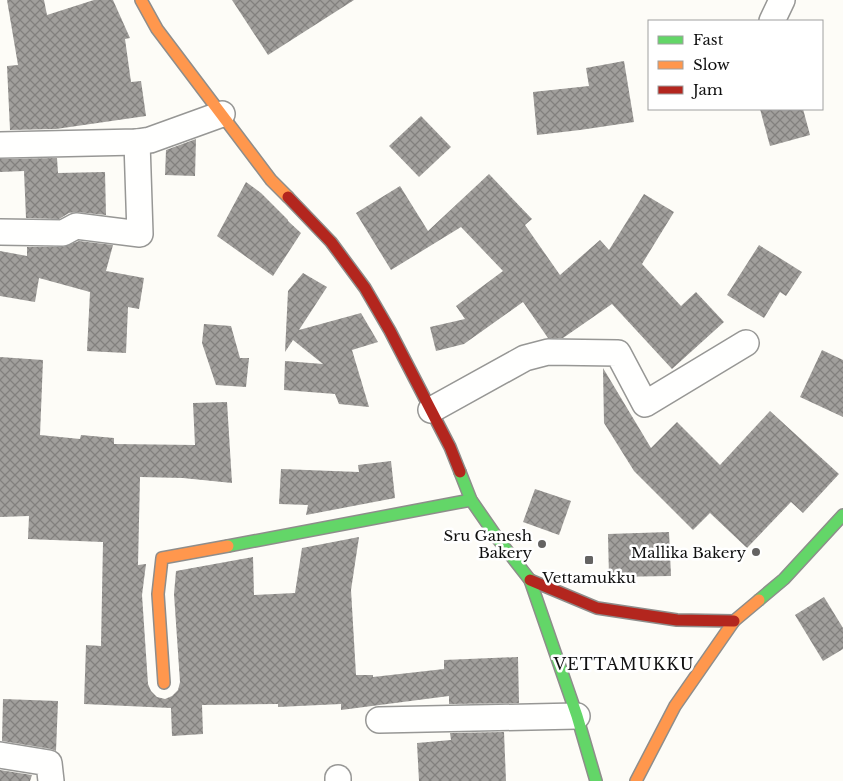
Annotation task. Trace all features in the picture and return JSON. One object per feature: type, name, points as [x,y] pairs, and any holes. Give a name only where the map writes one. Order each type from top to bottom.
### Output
[{"type":"main road","points":[[141,0],[157,29],[271,180],[331,242],[364,288],[390,332],[450,447],[471,500],[530,580],[577,716],[596,781]]},
{"type":"main road","points":[[164,683],[158,594],[162,558],[471,500]]},
{"type":"main road","points":[[636,781],[655,742],[676,706],[734,621],[784,579],[843,515]]},
{"type":"main road","points":[[530,580],[597,608],[677,620],[734,621]]},
{"type":"street","points":[[772,20],[782,0]]},
{"type":"street","points":[[0,145],[137,142],[150,140],[222,114]]},
{"type":"street","points":[[0,232],[63,233],[76,226],[140,234],[137,142]]},
{"type":"street","points":[[432,410],[525,358],[548,352],[618,353],[645,404],[746,343]]},
{"type":"street","points":[[379,720],[577,716]]},
{"type":"street","points":[[0,755],[49,763],[51,781]]},
{"type":"building","points":[[7,0],[44,0],[47,15],[94,0],[113,0],[130,38],[125,39],[131,82],[141,81],[146,116],[56,129],[10,130],[7,66],[18,65]]},
{"type":"building","points":[[232,0],[354,0],[268,55]]},
{"type":"building","points":[[624,61],[634,122],[537,135],[533,92],[589,86],[586,68]]},
{"type":"building","points":[[760,110],[803,110],[810,135],[770,146]]},
{"type":"building","points":[[421,116],[451,147],[419,177],[389,146]]},
{"type":"building","points":[[196,139],[195,176],[165,175],[166,150]]},
{"type":"building","points":[[57,158],[58,173],[105,172],[106,215],[77,212],[69,213],[59,219],[26,218],[24,171],[0,172],[0,159]]},
{"type":"building","points":[[489,174],[532,219],[525,225],[560,275],[600,240],[609,250],[644,194],[674,212],[642,264],[681,306],[696,292],[724,322],[672,369],[612,304],[563,338],[548,338],[523,302],[464,344],[436,351],[430,327],[465,319],[456,306],[503,271],[461,227],[391,270],[356,213],[400,186],[428,231]]},
{"type":"building","points":[[246,182],[261,193],[301,233],[273,276],[217,236]]},
{"type":"building","points":[[79,241],[113,245],[106,271],[144,278],[139,309],[128,307],[126,353],[87,351],[90,292],[39,278],[35,302],[0,296],[0,251],[27,256],[27,247],[63,247]]},
{"type":"building","points":[[759,245],[802,272],[786,296],[780,292],[764,318],[727,295]]},
{"type":"building","points":[[303,273],[327,287],[299,330],[361,313],[378,342],[352,350],[369,407],[339,404],[335,394],[284,390],[285,361],[323,364],[293,340],[285,352],[288,291]]},
{"type":"building","points":[[204,324],[231,326],[240,358],[249,358],[246,387],[216,385],[202,343]]},
{"type":"building","points":[[822,350],[843,360],[843,417],[800,397]]},
{"type":"building","points":[[0,357],[43,360],[40,435],[80,439],[81,435],[114,438],[114,444],[195,445],[193,403],[227,402],[232,483],[183,478],[140,477],[138,565],[146,564],[142,595],[148,684],[151,691],[157,697],[165,699],[172,696],[178,690],[180,682],[174,594],[176,571],[253,557],[254,595],[295,593],[302,548],[359,537],[351,590],[356,675],[373,675],[373,677],[444,669],[444,660],[518,657],[519,703],[449,704],[449,696],[341,710],[341,704],[278,707],[278,704],[202,705],[203,734],[172,736],[171,708],[84,704],[86,645],[101,646],[103,542],[28,539],[29,516],[0,517]]},
{"type":"building","points":[[603,368],[651,448],[677,422],[720,465],[770,411],[839,474],[803,513],[791,502],[747,548],[710,513],[693,530],[634,471],[604,423]]},
{"type":"building","points":[[391,461],[395,498],[306,515],[308,505],[279,504],[281,469],[359,472],[358,465]]},
{"type":"building","points":[[535,489],[571,501],[559,535],[523,522]]},
{"type":"building","points":[[669,532],[671,576],[609,577],[608,534]]},
{"type":"building","points":[[824,597],[843,628],[843,649],[823,661],[795,615]]},
{"type":"building","points":[[3,699],[58,701],[56,751],[2,741]]},
{"type":"building","points":[[504,732],[506,781],[419,781],[417,743],[451,740],[450,733]]},
{"type":"building","points":[[0,770],[32,775],[30,781],[0,781]]},
{"type":"traffic: fast","points":[[460,472],[471,500],[530,580],[577,716],[596,781]]},
{"type":"traffic: fast","points":[[228,546],[471,500]]},
{"type":"traffic: fast","points":[[759,600],[784,579],[843,515]]},
{"type":"traffic: slow","points":[[141,0],[157,29],[271,180],[288,197]]},
{"type":"traffic: slow","points":[[164,683],[158,594],[162,558],[228,546]]},
{"type":"traffic: slow","points":[[636,781],[675,706],[734,621],[759,600]]},
{"type":"traffic: jam","points":[[288,197],[331,242],[365,288],[390,331],[450,447],[460,472]]},
{"type":"traffic: jam","points":[[530,580],[597,608],[677,620],[734,621]]},
{"type":"place","name":"Sru Ganesh Bakery","points":[[542,544]]},
{"type":"place","name":"Mallika Bakery","points":[[756,552]]},
{"type":"place","name":"Vettamukku","points":[[589,560]]},
{"type":"district","name":"VETTAMUKKU","points":[[624,664]]}]
